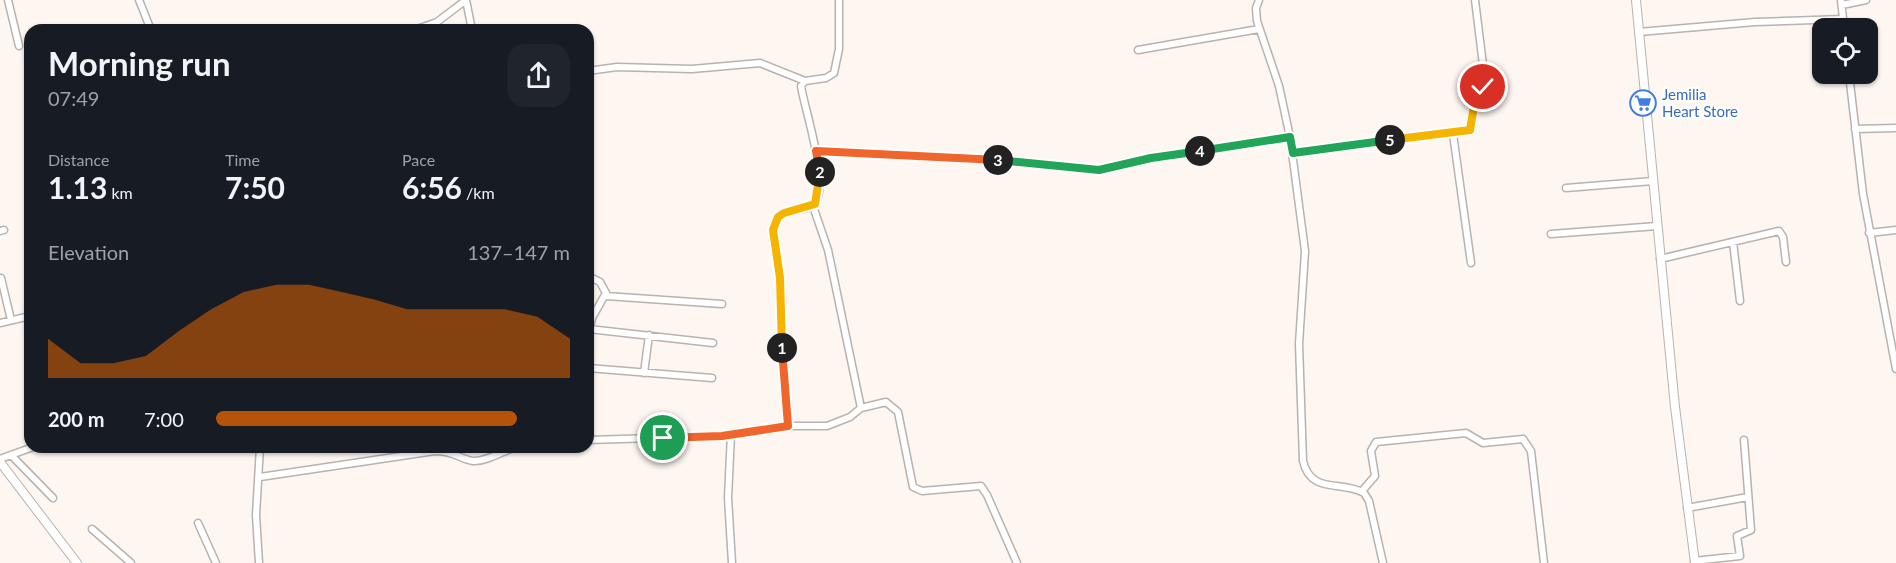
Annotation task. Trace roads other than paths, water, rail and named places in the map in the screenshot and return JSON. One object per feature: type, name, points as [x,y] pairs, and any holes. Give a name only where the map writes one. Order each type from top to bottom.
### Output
[{"type":"street","points":[[0,3],[8,0],[19,46]]},
{"type":"street","points":[[139,0],[149,24]]},
{"type":"street","points":[[449,0],[452,8]]},
{"type":"street","points":[[431,24],[466,0],[471,24]]},
{"type":"street","points":[[594,70],[617,67],[692,69],[760,63],[805,81],[829,77],[836,68],[839,49],[839,0]]},
{"type":"street","points":[[1259,0],[1256,8],[1259,29],[1279,86],[1293,153],[1305,251],[1299,344],[1303,461],[1309,476],[1319,484],[1362,491],[1369,501],[1383,563]]},
{"type":"street","points":[[1293,153],[1453,134],[1472,127],[1476,94],[1485,81],[1475,0]]},
{"type":"street","points":[[1636,0],[1660,259],[1695,562],[1740,556],[1737,536],[1752,528],[1744,440]]},
{"type":"street","points":[[1843,18],[1841,2],[1866,0]]},
{"type":"street","points":[[1639,32],[1744,22],[1812,20]]},
{"type":"street","points":[[1138,50],[1259,29]]},
{"type":"street","points":[[805,81],[801,89],[816,151],[820,181],[813,206],[828,250],[861,408]]},
{"type":"street","points":[[1850,84],[1869,232],[1882,282],[1896,369]]},
{"type":"street","points":[[1855,129],[1896,128]]},
{"type":"street","points":[[1453,134],[1471,263]]},
{"type":"street","points":[[816,151],[1020,161],[1099,170],[1151,158],[1290,137]]},
{"type":"street","points":[[1566,188],[1653,181]]},
{"type":"street","points":[[788,426],[782,353],[780,278],[773,230],[778,217],[784,213],[813,206]]},
{"type":"street","points":[[1551,234],[1657,226]]},
{"type":"street","points":[[1869,232],[1896,230]]},
{"type":"street","points":[[1660,259],[1781,232],[1786,262]]},
{"type":"street","points":[[1733,242],[1740,301]]},
{"type":"street","points":[[1,278],[11,320]]},
{"type":"street","points":[[594,279],[602,284],[606,296]]},
{"type":"street","points":[[606,296],[722,304]]},
{"type":"street","points":[[594,315],[606,296]]},
{"type":"street","points":[[0,323],[24,317]]},
{"type":"street","points":[[594,332],[649,335],[713,343]]},
{"type":"street","points":[[645,373],[649,335]]},
{"type":"street","points":[[594,369],[712,378]]},
{"type":"street","points":[[594,440],[731,434],[788,426],[834,425],[856,414],[861,408],[886,402],[898,412],[908,473],[916,489],[978,485],[983,488],[1017,563]]},
{"type":"street","points":[[1362,491],[1376,476],[1371,450],[1376,442],[1467,433],[1484,443],[1523,439],[1531,451],[1544,563]]},
{"type":"street","points":[[731,434],[728,498],[732,563]]},
{"type":"street","points":[[24,451],[0,461],[77,563]]},
{"type":"street","points":[[259,563],[256,515],[260,453]]},
{"type":"street","points":[[260,477],[422,453]]},
{"type":"street","points":[[456,453],[468,459],[478,460],[498,453]]},
{"type":"street","points":[[11,456],[53,498]]},
{"type":"street","points":[[1688,508],[1748,497]]},
{"type":"street","points":[[198,523],[216,563]]},
{"type":"street","points":[[92,530],[131,563]]},
{"type":"place","name":"Jemilia Heart Store","points":[[1643,103]]}]
